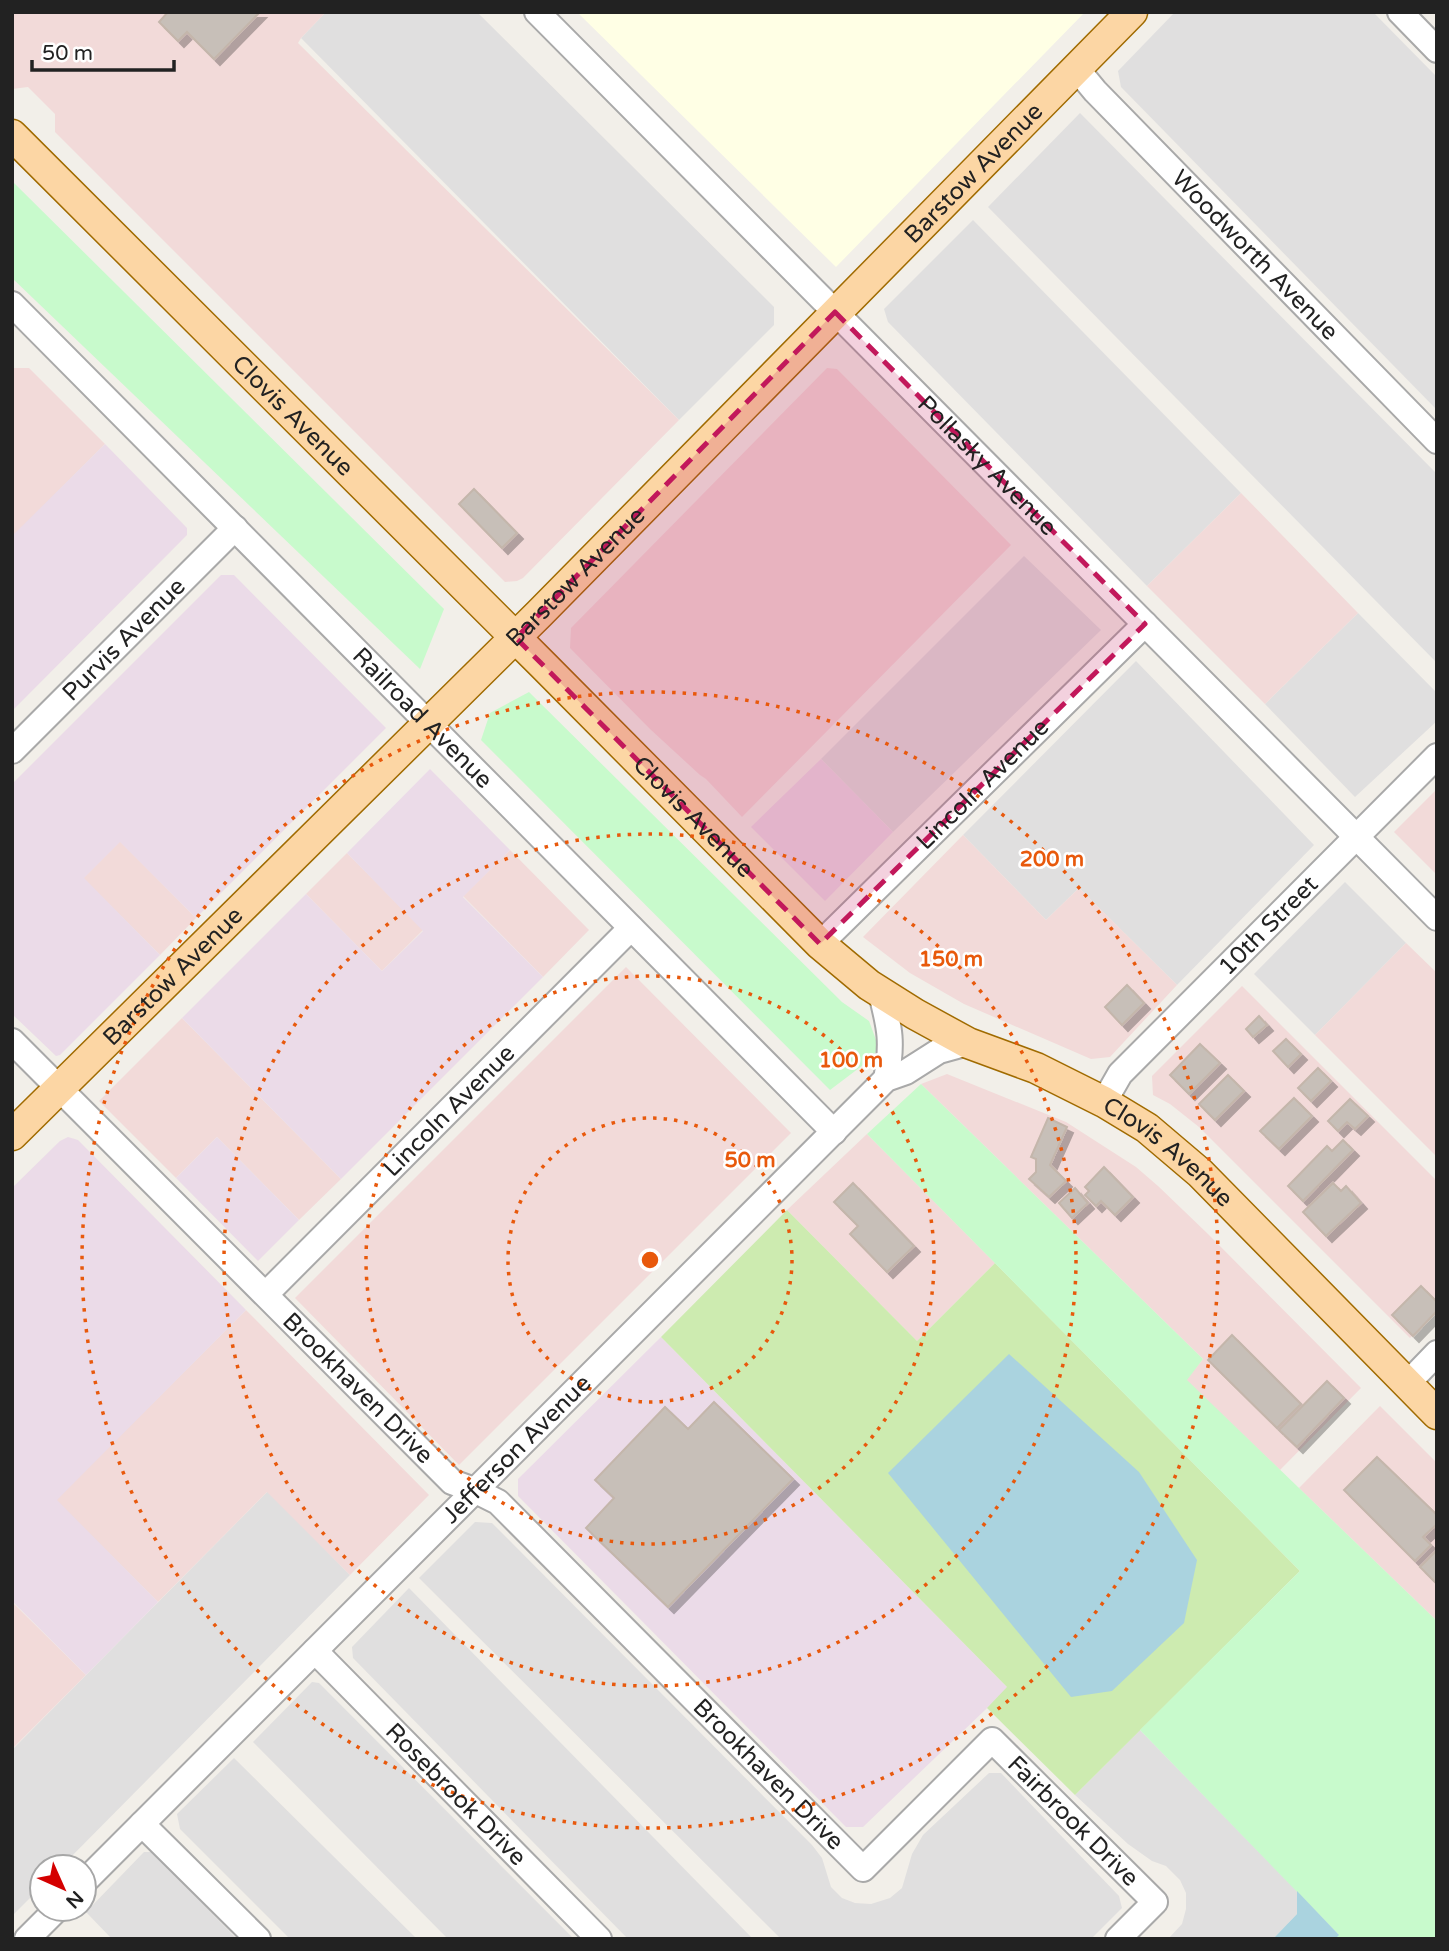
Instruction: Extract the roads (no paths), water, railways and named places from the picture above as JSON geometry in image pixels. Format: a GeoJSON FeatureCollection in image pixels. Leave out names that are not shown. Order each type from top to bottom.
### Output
{"type":"FeatureCollection","features":[{"type":"Feature","properties":{"kind":"main road","name":"Barstow Avenue"},"geometry":{"type":"LineString","coordinates":[[12,1135],[516,638],[1132,12]]}},
{"type":"Feature","properties":{"kind":"main road","name":"Clovis Avenue"},"geometry":{"type":"LineString","coordinates":[[12,135],[820,944],[881,994],[915,1014],[968,1043],[1036,1068],[1104,1102],[1147,1128],[1200,1173],[1437,1414]]}},
{"type":"Feature","properties":{"kind":"street","name":"Pollasky Avenue"},"geometry":{"type":"LineString","coordinates":[[537,12],[1437,918]]}},
{"type":"Feature","properties":{"kind":"street"},"geometry":{"type":"LineString","coordinates":[[1400,12],[1437,50]]}},
{"type":"Feature","properties":{"kind":"street","name":"Woodworth Avenue"},"geometry":{"type":"LineString","coordinates":[[1076,68],[1437,442]]}},
{"type":"Feature","properties":{"kind":"street","name":"Railroad Avenue"},"geometry":{"type":"LineString","coordinates":[[17,318],[235,528],[834,1132]]}},
{"type":"Feature","properties":{"kind":"street","name":"Purvis Avenue"},"geometry":{"type":"LineString","coordinates":[[12,751],[235,528]]}},
{"type":"Feature","properties":{"kind":"street","name":"Lincoln Avenue"},"geometry":{"type":"LineString","coordinates":[[820,944],[1145,624]]}},
{"type":"Feature","properties":{"kind":"street","name":"10th Street"},"geometry":{"type":"LineString","coordinates":[[1104,1102],[1120,1074],[1437,756]]}},
{"type":"Feature","properties":{"kind":"street","name":"Lincoln Avenue"},"geometry":{"type":"LineString","coordinates":[[266,1294],[631,928]]}},
{"type":"Feature","properties":{"kind":"street"},"geometry":{"type":"LineString","coordinates":[[881,994],[891,1032],[886,1079]]}},
{"type":"Feature","properties":{"kind":"street","name":"Brookhaven Drive"},"geometry":{"type":"LineString","coordinates":[[12,1041],[452,1482],[498,1502],[863,1869],[992,1740]]}},
{"type":"Feature","properties":{"kind":"street","name":"Jefferson Avenue"},"geometry":{"type":"LineString","coordinates":[[98,1868],[886,1079],[906,1072],[939,1051],[968,1043]]}},
{"type":"Feature","properties":{"kind":"street"},"geometry":{"type":"LineString","coordinates":[[1407,1384],[1437,1353]]}},
{"type":"Feature","properties":{"kind":"street","name":"Rosebrook Drive"},"geometry":{"type":"LineString","coordinates":[[315,1651],[599,1939]]}},
{"type":"Feature","properties":{"kind":"street","name":"Fairbrook Drive"},"geometry":{"type":"LineString","coordinates":[[992,1740],[1155,1902],[1118,1939]]}},
{"type":"Feature","properties":{"kind":"street"},"geometry":{"type":"LineString","coordinates":[[142,1824],[258,1939]]}},
{"type":"Feature","properties":{"kind":"street"},"geometry":{"type":"LineString","coordinates":[[27,1939],[43,1923]]}},
{"type":"Feature","properties":{"kind":"water"},"geometry":{"type":"Polygon","coordinates":[[[1009,1354],[1139,1472],[1197,1560],[1184,1623],[1112,1691],[1071,1697],[888,1473],[1009,1354]]]}},
{"type":"Feature","properties":{"kind":"water"},"geometry":{"type":"Polygon","coordinates":[[[1297,1891],[1339,1935],[1335,1939],[1273,1939],[1297,1914],[1297,1891]]]}}]}
